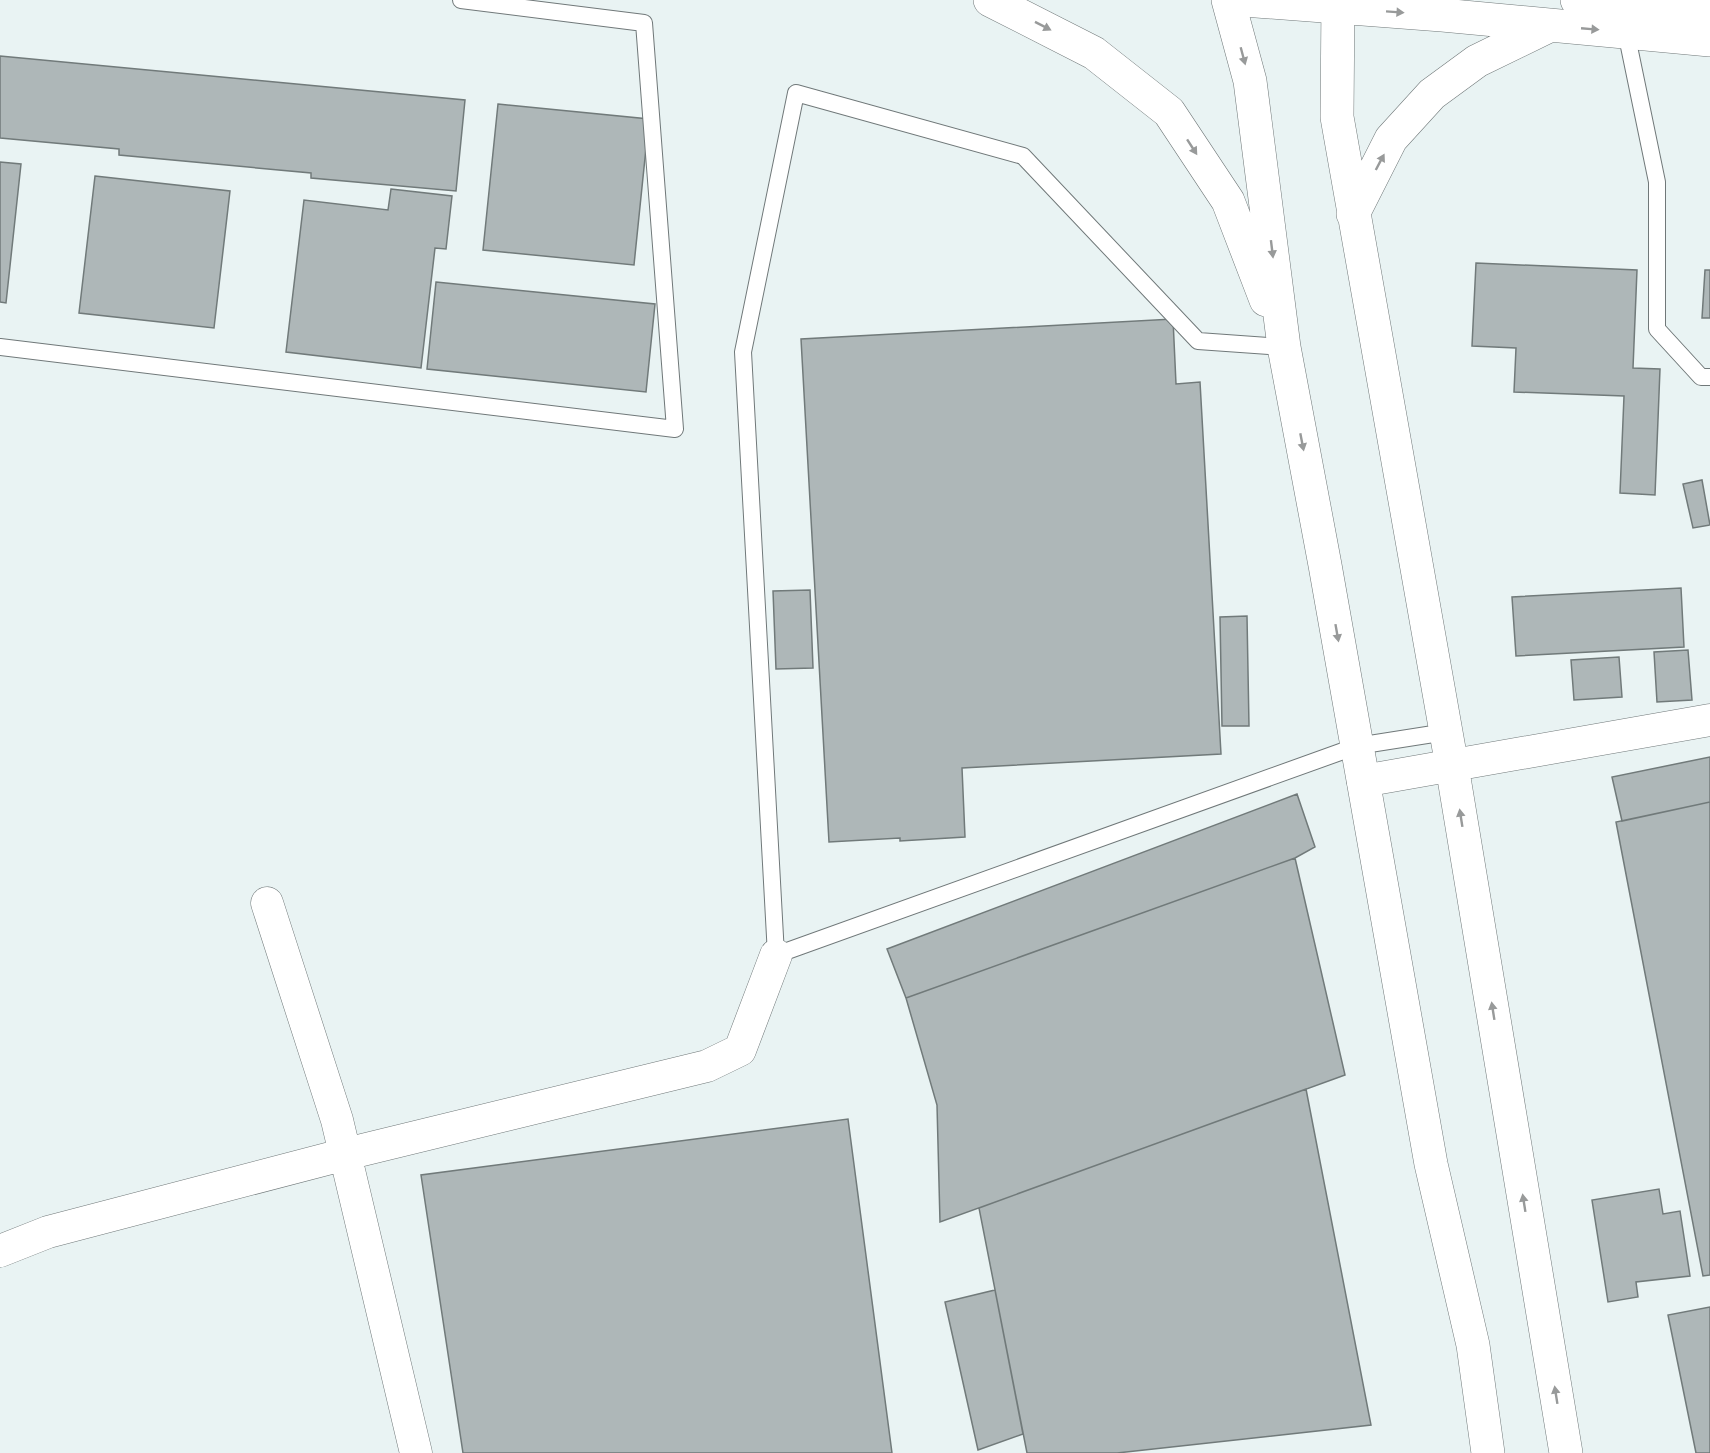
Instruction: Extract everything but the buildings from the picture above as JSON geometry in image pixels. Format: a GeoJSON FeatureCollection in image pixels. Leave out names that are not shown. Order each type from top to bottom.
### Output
{"type":"FeatureCollection","features":[{"type":"Feature","properties":{"kind":"main road"},"geometry":{"type":"LineString","coordinates":[[990,0],[1095,53],[1169,112],[1228,201],[1284,347]]}},
{"type":"Feature","properties":{"kind":"main road"},"geometry":{"type":"LineString","coordinates":[[1228,0],[1250,81],[1284,347],[1431,1164],[1473,1345],[1483,1453]]}},
{"type":"Feature","properties":{"kind":"main road"},"geometry":{"type":"LineString","coordinates":[[1243,0],[1436,8],[1551,25],[1710,40]]}},
{"type":"Feature","properties":{"kind":"main road"},"geometry":{"type":"LineString","coordinates":[[1577,0],[1710,13]]}},
{"type":"Feature","properties":{"kind":"main road"},"geometry":{"type":"LineString","coordinates":[[1337,4],[1337,117],[1452,766],[1566,1453]]}},
{"type":"Feature","properties":{"kind":"main road"},"geometry":{"type":"LineString","coordinates":[[1353,214],[1391,140],[1432,94],[1477,61],[1551,25]]}},
{"type":"Feature","properties":{"kind":"street"},"geometry":{"type":"LineString","coordinates":[[1363,781],[1710,720]]}},
{"type":"Feature","properties":{"kind":"street"},"geometry":{"type":"LineString","coordinates":[[267,903],[338,1120],[416,1453]]}},
{"type":"Feature","properties":{"kind":"street"},"geometry":{"type":"LineString","coordinates":[[0,1251],[48,1232],[346,1154],[707,1066],[740,1050],[776,955]]}},
{"type":"Feature","properties":{"kind":"lane"},"geometry":{"type":"LineString","coordinates":[[0,347],[675,429],[644,23],[461,0]]}},
{"type":"Feature","properties":{"kind":"lane"},"geometry":{"type":"LineString","coordinates":[[1626,32],[1658,182],[1658,329],[1701,377],[1710,377]]}},
{"type":"Feature","properties":{"kind":"lane"},"geometry":{"type":"LineString","coordinates":[[1284,347],[1198,341],[1023,156],[796,93],[743,352],[776,955],[1357,746],[1446,732]]}}]}
